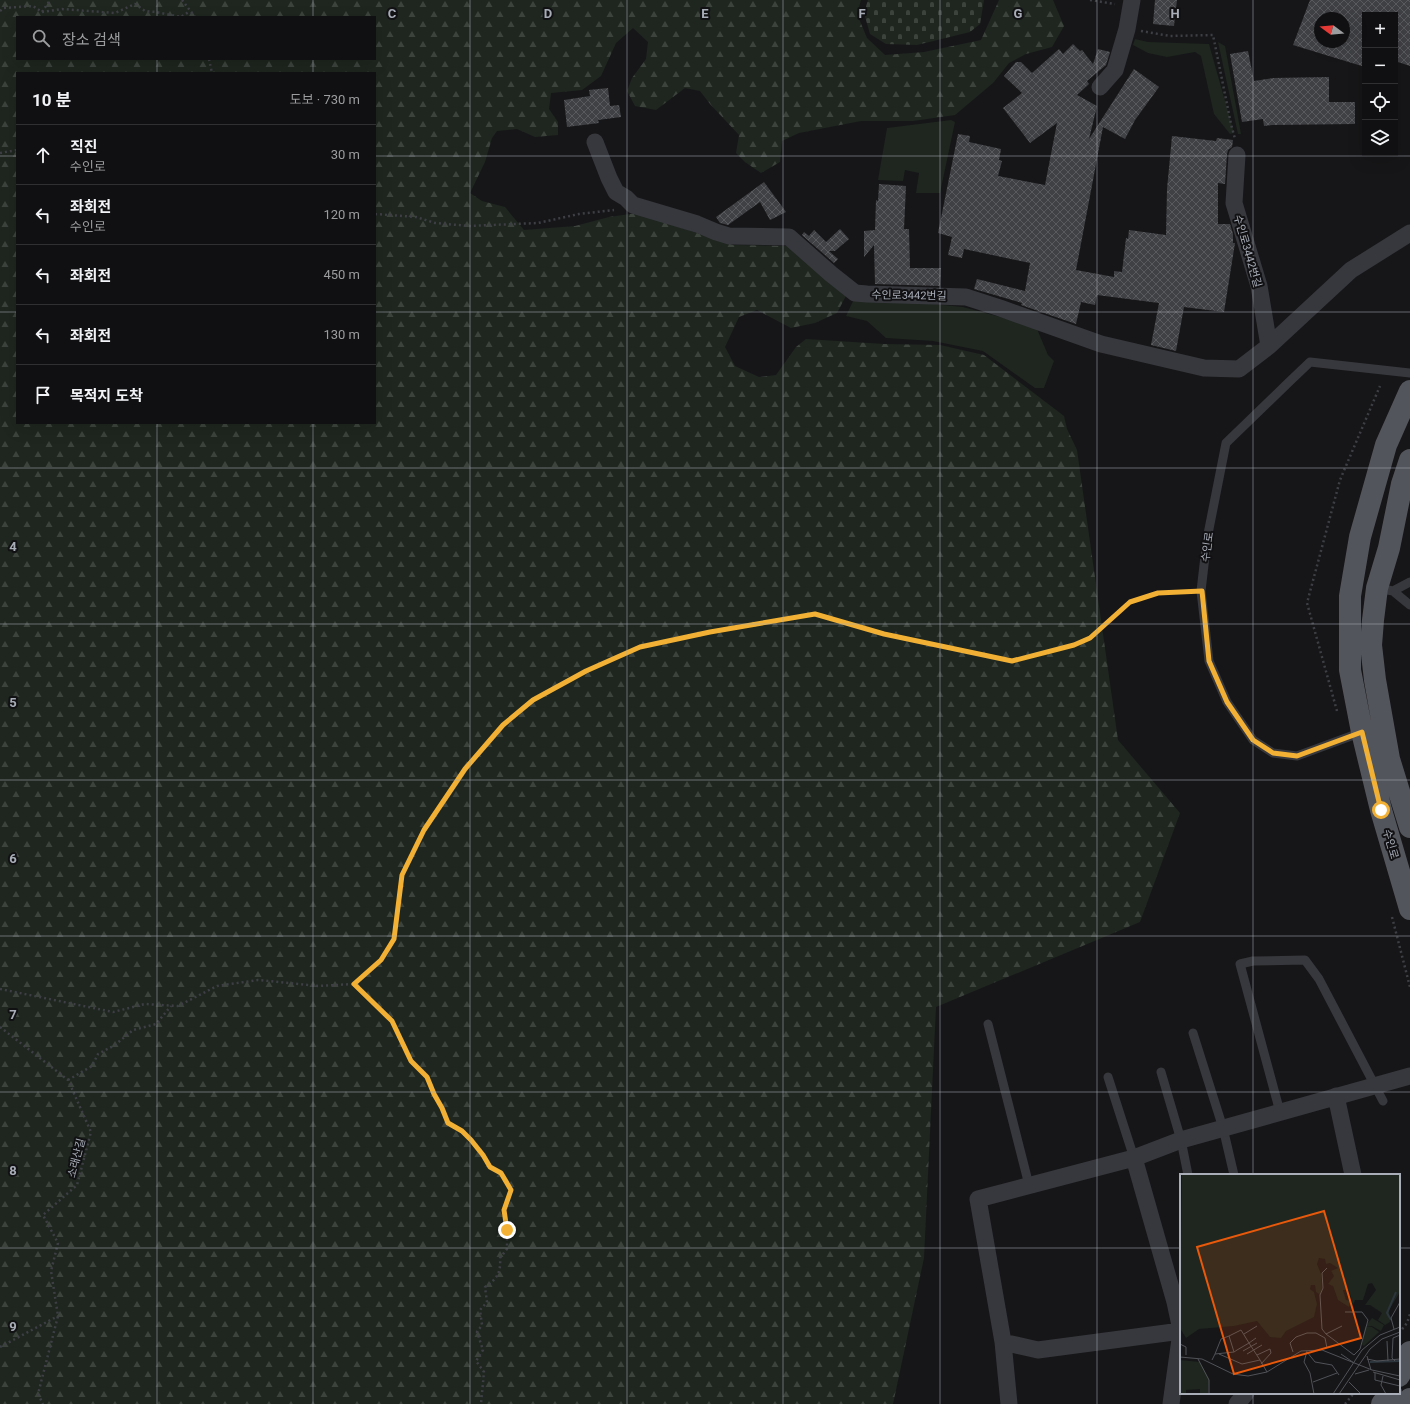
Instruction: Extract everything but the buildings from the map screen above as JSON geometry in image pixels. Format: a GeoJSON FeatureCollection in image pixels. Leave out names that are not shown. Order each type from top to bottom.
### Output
{"type":"FeatureCollection","features":[{"type":"Feature","properties":{"kind":"main road","name":"수인로"},"geometry":{"type":"LineString","coordinates":[[1410,391],[1386,445],[1360,537],[1350,596],[1350,670],[1362,732],[1381,810],[1410,909]]}},
{"type":"Feature","properties":{"kind":"main road","name":"수인로"},"geometry":{"type":"LineString","coordinates":[[1410,460],[1402,484],[1389,548],[1385,589],[1373,620],[1371,645],[1375,680],[1389,759],[1410,827]]}},
{"type":"Feature","properties":{"kind":"main road"},"geometry":{"type":"LineString","coordinates":[[1400,1374],[1410,1352]]}},
{"type":"Feature","properties":{"kind":"main road"},"geometry":{"type":"LineString","coordinates":[[1382,1404],[1390,1394]]}},
{"type":"Feature","properties":{"kind":"main road"},"geometry":{"type":"LineString","coordinates":[[1407,1404],[1410,1399]]}},
{"type":"Feature","properties":{"kind":"street"},"geometry":{"type":"LineString","coordinates":[[1100,87],[1115,70],[1127,29],[1132,3]]}},
{"type":"Feature","properties":{"kind":"street","name":"수인로3442번길"},"geometry":{"type":"LineString","coordinates":[[595,142],[616,192],[626,198],[633,205],[697,224],[729,236],[789,237],[855,293],[966,296],[1101,344],[1204,368],[1239,369],[1269,346],[1351,270],[1410,233]]}},
{"type":"Feature","properties":{"kind":"street","name":"수인로3442번길"},"geometry":{"type":"LineString","coordinates":[[1237,155],[1234,203],[1259,286],[1269,346]]}},
{"type":"Feature","properties":{"kind":"street"},"geometry":{"type":"LineString","coordinates":[[1009,1404],[1003,1342],[978,1199],[1029,1184],[1134,1158],[1181,1140],[1410,1076]]}},
{"type":"Feature","properties":{"kind":"street"},"geometry":{"type":"LineString","coordinates":[[1336,1096],[1353,1174]]}},
{"type":"Feature","properties":{"kind":"street"},"geometry":{"type":"LineString","coordinates":[[1134,1158],[1176,1302],[1180,1325]]}},
{"type":"Feature","properties":{"kind":"street"},"geometry":{"type":"LineString","coordinates":[[1003,1342],[1038,1350],[1180,1331]]}},
{"type":"Feature","properties":{"kind":"street"},"geometry":{"type":"LineString","coordinates":[[1171,1404],[1180,1338]]}},
{"type":"Feature","properties":{"kind":"street"},"geometry":{"type":"LineString","coordinates":[[1237,1404],[1245,1394]]}},
{"type":"Feature","properties":{"kind":"lane","name":"수인로"},"geometry":{"type":"LineString","coordinates":[[1362,732],[1297,756],[1273,753],[1253,740],[1227,702],[1209,661],[1202,591],[1207,539],[1226,443],[1310,362],[1410,373]]}},
{"type":"Feature","properties":{"kind":"lane"},"geometry":{"type":"LineString","coordinates":[[1385,589],[1410,582]]}},
{"type":"Feature","properties":{"kind":"lane"},"geometry":{"type":"LineString","coordinates":[[1385,589],[1410,605]]}},
{"type":"Feature","properties":{"kind":"lane"},"geometry":{"type":"LineString","coordinates":[[1280,1112],[1240,964],[1253,961],[1305,960],[1319,979],[1383,1101]]}},
{"type":"Feature","properties":{"kind":"lane"},"geometry":{"type":"LineString","coordinates":[[988,1024],[1029,1184]]}},
{"type":"Feature","properties":{"kind":"lane"},"geometry":{"type":"LineString","coordinates":[[1193,1033],[1223,1128],[1234,1174]]}},
{"type":"Feature","properties":{"kind":"lane"},"geometry":{"type":"LineString","coordinates":[[1161,1072],[1181,1140],[1188,1174]]}},
{"type":"Feature","properties":{"kind":"lane"},"geometry":{"type":"LineString","coordinates":[[1108,1077],[1134,1158]]}},
{"type":"Feature","properties":{"kind":"path"},"geometry":{"type":"LineString","coordinates":[[42,12],[50,0]]}},
{"type":"Feature","properties":{"kind":"path"},"geometry":{"type":"LineString","coordinates":[[182,0],[193,16]]}},
{"type":"Feature","properties":{"kind":"path"},"geometry":{"type":"LineString","coordinates":[[1090,0],[1132,3]]}},
{"type":"Feature","properties":{"kind":"path"},"geometry":{"type":"LineString","coordinates":[[0,11],[4,8],[33,6],[42,12],[62,9],[115,13],[136,4],[145,11],[176,16]]}},
{"type":"Feature","properties":{"kind":"path"},"geometry":{"type":"LineString","coordinates":[[182,16],[190,11]]}},
{"type":"Feature","properties":{"kind":"path"},"geometry":{"type":"LineString","coordinates":[[1127,29],[1170,36],[1213,35],[1237,155]]}},
{"type":"Feature","properties":{"kind":"path"},"geometry":{"type":"LineString","coordinates":[[209,60],[212,72]]}},
{"type":"Feature","properties":{"kind":"path"},"geometry":{"type":"LineString","coordinates":[[0,153],[16,150]]}},
{"type":"Feature","properties":{"kind":"path"},"geometry":{"type":"LineString","coordinates":[[376,214],[416,217],[435,223],[469,226],[538,223],[579,214],[610,211],[633,205]]}},
{"type":"Feature","properties":{"kind":"path"},"geometry":{"type":"LineString","coordinates":[[0,989],[113,1012],[145,1004],[178,1006],[217,986],[258,980],[318,986],[354,984],[381,960],[394,939],[402,875],[424,830],[465,769],[503,725],[533,700],[586,671],[640,647],[710,632],[815,614],[884,634],[1012,661],[1074,645],[1090,638],[1130,602],[1158,593],[1202,591]]}},
{"type":"Feature","properties":{"kind":"path"},"geometry":{"type":"LineString","coordinates":[[354,984],[392,1021],[411,1061],[427,1077],[448,1123],[462,1131],[471,1140],[490,1167],[501,1173],[511,1190],[504,1210],[507,1230],[507,1249],[500,1258],[501,1268],[495,1280],[485,1287],[487,1302],[480,1310],[482,1325],[477,1332],[483,1350],[476,1361],[484,1372],[481,1404]]}},
{"type":"Feature","properties":{"kind":"path"},"geometry":{"type":"LineString","coordinates":[[68,1080],[92,1066],[98,1054],[115,1045],[133,1030],[156,1024],[171,1006]]}},
{"type":"Feature","properties":{"kind":"path","name":"소래산길"},"geometry":{"type":"LineString","coordinates":[[0,1027],[68,1080],[91,1132],[77,1185],[43,1215],[58,1243],[51,1272],[58,1316],[38,1394],[43,1404]]}},
{"type":"Feature","properties":{"kind":"path"},"geometry":{"type":"LineString","coordinates":[[1400,1332],[1407,1323],[1410,1314]]}},
{"type":"Feature","properties":{"kind":"path"},"geometry":{"type":"LineString","coordinates":[[0,1347],[58,1316]]}},
{"type":"Feature","properties":{"kind":"path"},"geometry":{"type":"LineString","coordinates":[[1345,1404],[1353,1394]]}},
{"type":"Feature","properties":{"kind":"green space"},"geometry":{"type":"Polygon","coordinates":[[[0,0],[861,0],[857,14],[867,38],[885,55],[924,52],[981,40],[999,0],[1053,0],[1064,26],[1052,47],[1026,54],[1009,63],[993,83],[955,115],[913,121],[861,121],[799,133],[782,141],[780,162],[761,173],[745,162],[736,153],[739,135],[700,91],[685,88],[656,110],[635,106],[627,91],[632,78],[646,59],[648,42],[633,28],[616,43],[601,76],[582,90],[551,93],[549,109],[558,122],[558,135],[535,137],[517,129],[497,131],[492,138],[485,162],[470,193],[482,201],[505,207],[524,230],[575,226],[609,217],[637,213],[733,245],[788,246],[848,292],[837,313],[815,323],[791,328],[757,310],[739,317],[725,347],[735,366],[759,377],[776,375],[796,347],[806,339],[884,344],[940,345],[984,355],[1064,416],[1067,429],[1077,450],[1118,740],[1180,813],[1140,922],[936,1007],[924,1258],[893,1404],[0,1404],[0,0]]]}},
{"type":"Feature","properties":{"kind":"green space"},"geometry":{"type":"Polygon","coordinates":[[[868,0],[984,0],[980,24],[970,32],[917,45],[886,44],[870,34],[864,13],[868,0]]]}},
{"type":"Feature","properties":{"kind":"green space"},"geometry":{"type":"Polygon","coordinates":[[[1135,39],[1148,42],[1209,44],[1234,133],[1230,134],[1214,114],[1201,56],[1195,52],[1167,57],[1148,53],[1133,45],[1135,39]]]}},
{"type":"Feature","properties":{"kind":"green space"},"geometry":{"type":"Polygon","coordinates":[[[1218,42],[1225,46],[1241,134],[1238,134],[1218,42]]]}},
{"type":"Feature","properties":{"kind":"green space"},"geometry":{"type":"Polygon","coordinates":[[[951,120],[955,122],[940,193],[916,193],[919,173],[905,170],[903,181],[878,180],[887,128],[951,120]]]}},
{"type":"Feature","properties":{"kind":"green space"},"geometry":{"type":"Polygon","coordinates":[[[854,299],[882,299],[963,307],[1030,325],[1037,329],[1048,355],[1054,361],[1044,388],[1035,388],[983,351],[933,341],[886,338],[867,321],[846,316],[854,299]]]}},
{"type":"Feature","properties":{"kind":"route"},"geometry":{"type":"LineString","coordinates":[[507,1230],[504,1210],[511,1190],[501,1173],[490,1167],[483,1155],[462,1131],[448,1123],[427,1077],[411,1061],[392,1021],[354,984],[381,960],[394,939],[402,875],[424,830],[465,769],[503,725],[533,700],[586,671],[640,647],[710,632],[815,614],[884,634],[1012,661],[1074,645],[1090,638],[1130,602],[1158,593],[1202,591],[1209,661],[1227,702],[1253,740],[1273,753],[1297,756],[1362,732],[1381,810]]}}]}
